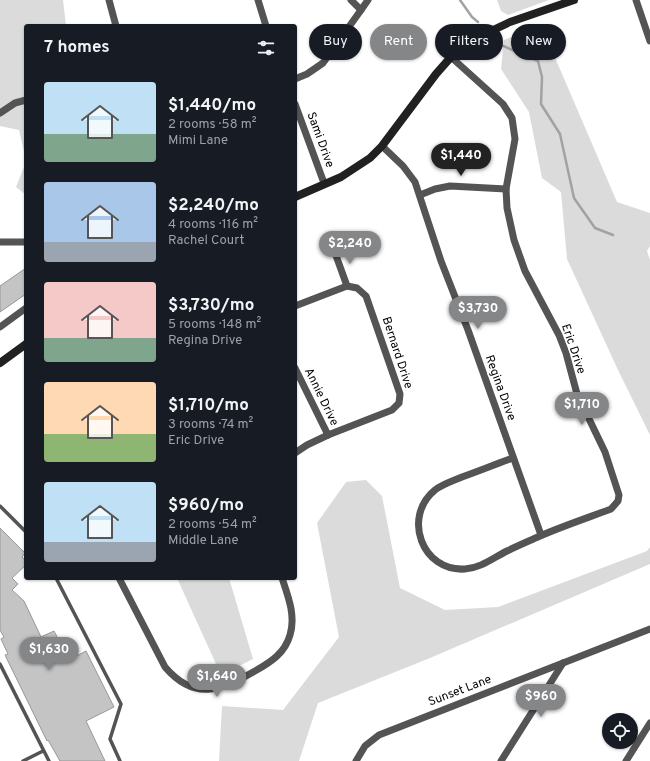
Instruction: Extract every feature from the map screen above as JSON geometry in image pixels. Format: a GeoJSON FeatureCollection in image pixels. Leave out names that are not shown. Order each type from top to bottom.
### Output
{"type":"FeatureCollection","features":[{"type":"Feature","properties":{"kind":"street"},"geometry":{"type":"LineString","coordinates":[[109,0],[115,24]]}},
{"type":"Feature","properties":{"kind":"street"},"geometry":{"type":"LineString","coordinates":[[258,0],[265,24]]}},
{"type":"Feature","properties":{"kind":"street"},"geometry":{"type":"LineString","coordinates":[[351,0],[361,10]]}},
{"type":"Feature","properties":{"kind":"street"},"geometry":{"type":"LineString","coordinates":[[297,78],[308,74],[323,63],[368,0]]}},
{"type":"Feature","properties":{"kind":"street"},"geometry":{"type":"LineString","coordinates":[[503,25],[574,0]]}},
{"type":"Feature","properties":{"kind":"street"},"geometry":{"type":"LineString","coordinates":[[636,0],[650,41]]}},
{"type":"Feature","properties":{"kind":"street"},"geometry":{"type":"LineString","coordinates":[[297,196],[324,183],[341,177],[354,170],[370,158],[382,146],[436,74],[448,60]]}},
{"type":"Feature","properties":{"kind":"street","name":"Eric Drive"},"geometry":{"type":"LineString","coordinates":[[454,60],[502,104],[512,118],[515,138],[506,188],[509,220],[521,258],[566,353],[577,394],[600,440],[619,495],[618,501],[611,509],[541,535],[506,551],[482,565],[464,569],[454,568],[438,562],[431,556],[422,543],[418,528],[420,511],[426,500],[435,490],[445,484],[513,458]]}},
{"type":"Feature","properties":{"kind":"street"},"geometry":{"type":"LineString","coordinates":[[0,113],[15,103],[24,101]]}},
{"type":"Feature","properties":{"kind":"street","name":"Sami Drive"},"geometry":{"type":"LineString","coordinates":[[297,109],[324,183]]}},
{"type":"Feature","properties":{"kind":"street","name":"Regina Drive"},"geometry":{"type":"LineString","coordinates":[[382,146],[408,170],[415,182],[441,261],[468,330],[541,535]]}},
{"type":"Feature","properties":{"kind":"street"},"geometry":{"type":"LineString","coordinates":[[420,195],[435,189],[450,186],[506,188]]}},
{"type":"Feature","properties":{"kind":"street"},"geometry":{"type":"LineString","coordinates":[[0,242],[24,242]]}},
{"type":"Feature","properties":{"kind":"street"},"geometry":{"type":"LineString","coordinates":[[297,305],[347,286],[334,250]]}},
{"type":"Feature","properties":{"kind":"street","name":"Bernard Drive"},"geometry":{"type":"LineString","coordinates":[[297,452],[307,444],[392,410],[400,400],[400,391],[366,296],[357,288],[347,286]]}},
{"type":"Feature","properties":{"kind":"street"},"geometry":{"type":"LineString","coordinates":[[0,327],[24,309]]}},
{"type":"Feature","properties":{"kind":"street"},"geometry":{"type":"LineString","coordinates":[[0,363],[24,345]]}},
{"type":"Feature","properties":{"kind":"street","name":"Annie Drive"},"geometry":{"type":"LineString","coordinates":[[297,372],[328,435]]}},
{"type":"Feature","properties":{"kind":"street"},"geometry":{"type":"LineString","coordinates":[[120,580],[165,667],[172,676],[186,685],[210,690],[239,680],[269,663],[282,651],[290,635],[292,617],[283,580]]}},
{"type":"Feature","properties":{"kind":"street","name":"Sunset Lane"},"geometry":{"type":"LineString","coordinates":[[356,761],[365,746],[379,735],[650,629]]}},
{"type":"Feature","properties":{"kind":"street"},"geometry":{"type":"LineString","coordinates":[[501,761],[563,663]]}},
{"type":"Feature","properties":{"kind":"street"},"geometry":{"type":"LineString","coordinates":[[626,761],[650,723]]}},
{"type":"Feature","properties":{"kind":"lane"},"geometry":{"type":"LineString","coordinates":[[0,506],[24,530]]}},
{"type":"Feature","properties":{"kind":"lane"},"geometry":{"type":"LineString","coordinates":[[57,580],[121,704],[110,739],[120,761]]}},
{"type":"Feature","properties":{"kind":"lane"},"geometry":{"type":"LineString","coordinates":[[0,664],[48,761]]}},
{"type":"Feature","properties":{"kind":"lane"},"geometry":{"type":"LineString","coordinates":[[23,761],[44,751]]}},
{"type":"Feature","properties":{"kind":"shaded area"},"geometry":{"type":"Polygon","coordinates":[[[0,0],[63,0],[66,24],[24,24],[24,151],[19,130],[0,126],[0,0]]]}},
{"type":"Feature","properties":{"kind":"shaded area"},"geometry":{"type":"Polygon","coordinates":[[[497,0],[549,0],[508,15],[501,11],[497,0]]]}},
{"type":"Feature","properties":{"kind":"shaded area"},"geometry":{"type":"Polygon","coordinates":[[[511,37],[511,60],[556,60],[617,202],[650,213],[650,246],[647,251],[650,260],[650,435],[618,370],[567,259],[561,192],[542,178],[529,112],[501,69],[504,40],[511,37]]]}},
{"type":"Feature","properties":{"kind":"shaded area"},"geometry":{"type":"Polygon","coordinates":[[[24,167],[24,193],[16,187],[24,167]]]}},
{"type":"Feature","properties":{"kind":"shaded area"},"geometry":{"type":"Polygon","coordinates":[[[366,480],[382,496],[400,588],[445,610],[498,607],[647,551],[650,547],[650,564],[430,658],[318,703],[299,761],[219,761],[222,706],[283,710],[339,637],[317,523],[346,482],[366,480]]]}},
{"type":"Feature","properties":{"kind":"shaded area"},"geometry":{"type":"Polygon","coordinates":[[[178,580],[230,580],[253,659],[221,675],[178,580]]]}},
{"type":"Feature","properties":{"kind":"building"},"geometry":{"type":"Polygon","coordinates":[[[24,269],[24,295],[0,312],[0,286],[24,269]]]}},
{"type":"Feature","properties":{"kind":"building"},"geometry":{"type":"Polygon","coordinates":[[[0,528],[24,552],[22,557],[24,559],[24,567],[12,578],[18,584],[12,590],[24,601],[41,637],[54,631],[69,660],[86,651],[114,707],[86,721],[105,761],[60,761],[48,740],[47,741],[5,655],[8,654],[1,639],[4,637],[0,630],[0,528]]]}},
{"type":"Feature","properties":{"kind":"waterway"},"geometry":{"type":"LineString","coordinates":[[460,0],[472,17],[478,22]]}},
{"type":"Feature","properties":{"kind":"waterway"},"geometry":{"type":"LineString","coordinates":[[503,46],[538,61],[542,77],[541,104],[560,134],[574,198],[595,228],[613,235]]}}]}
